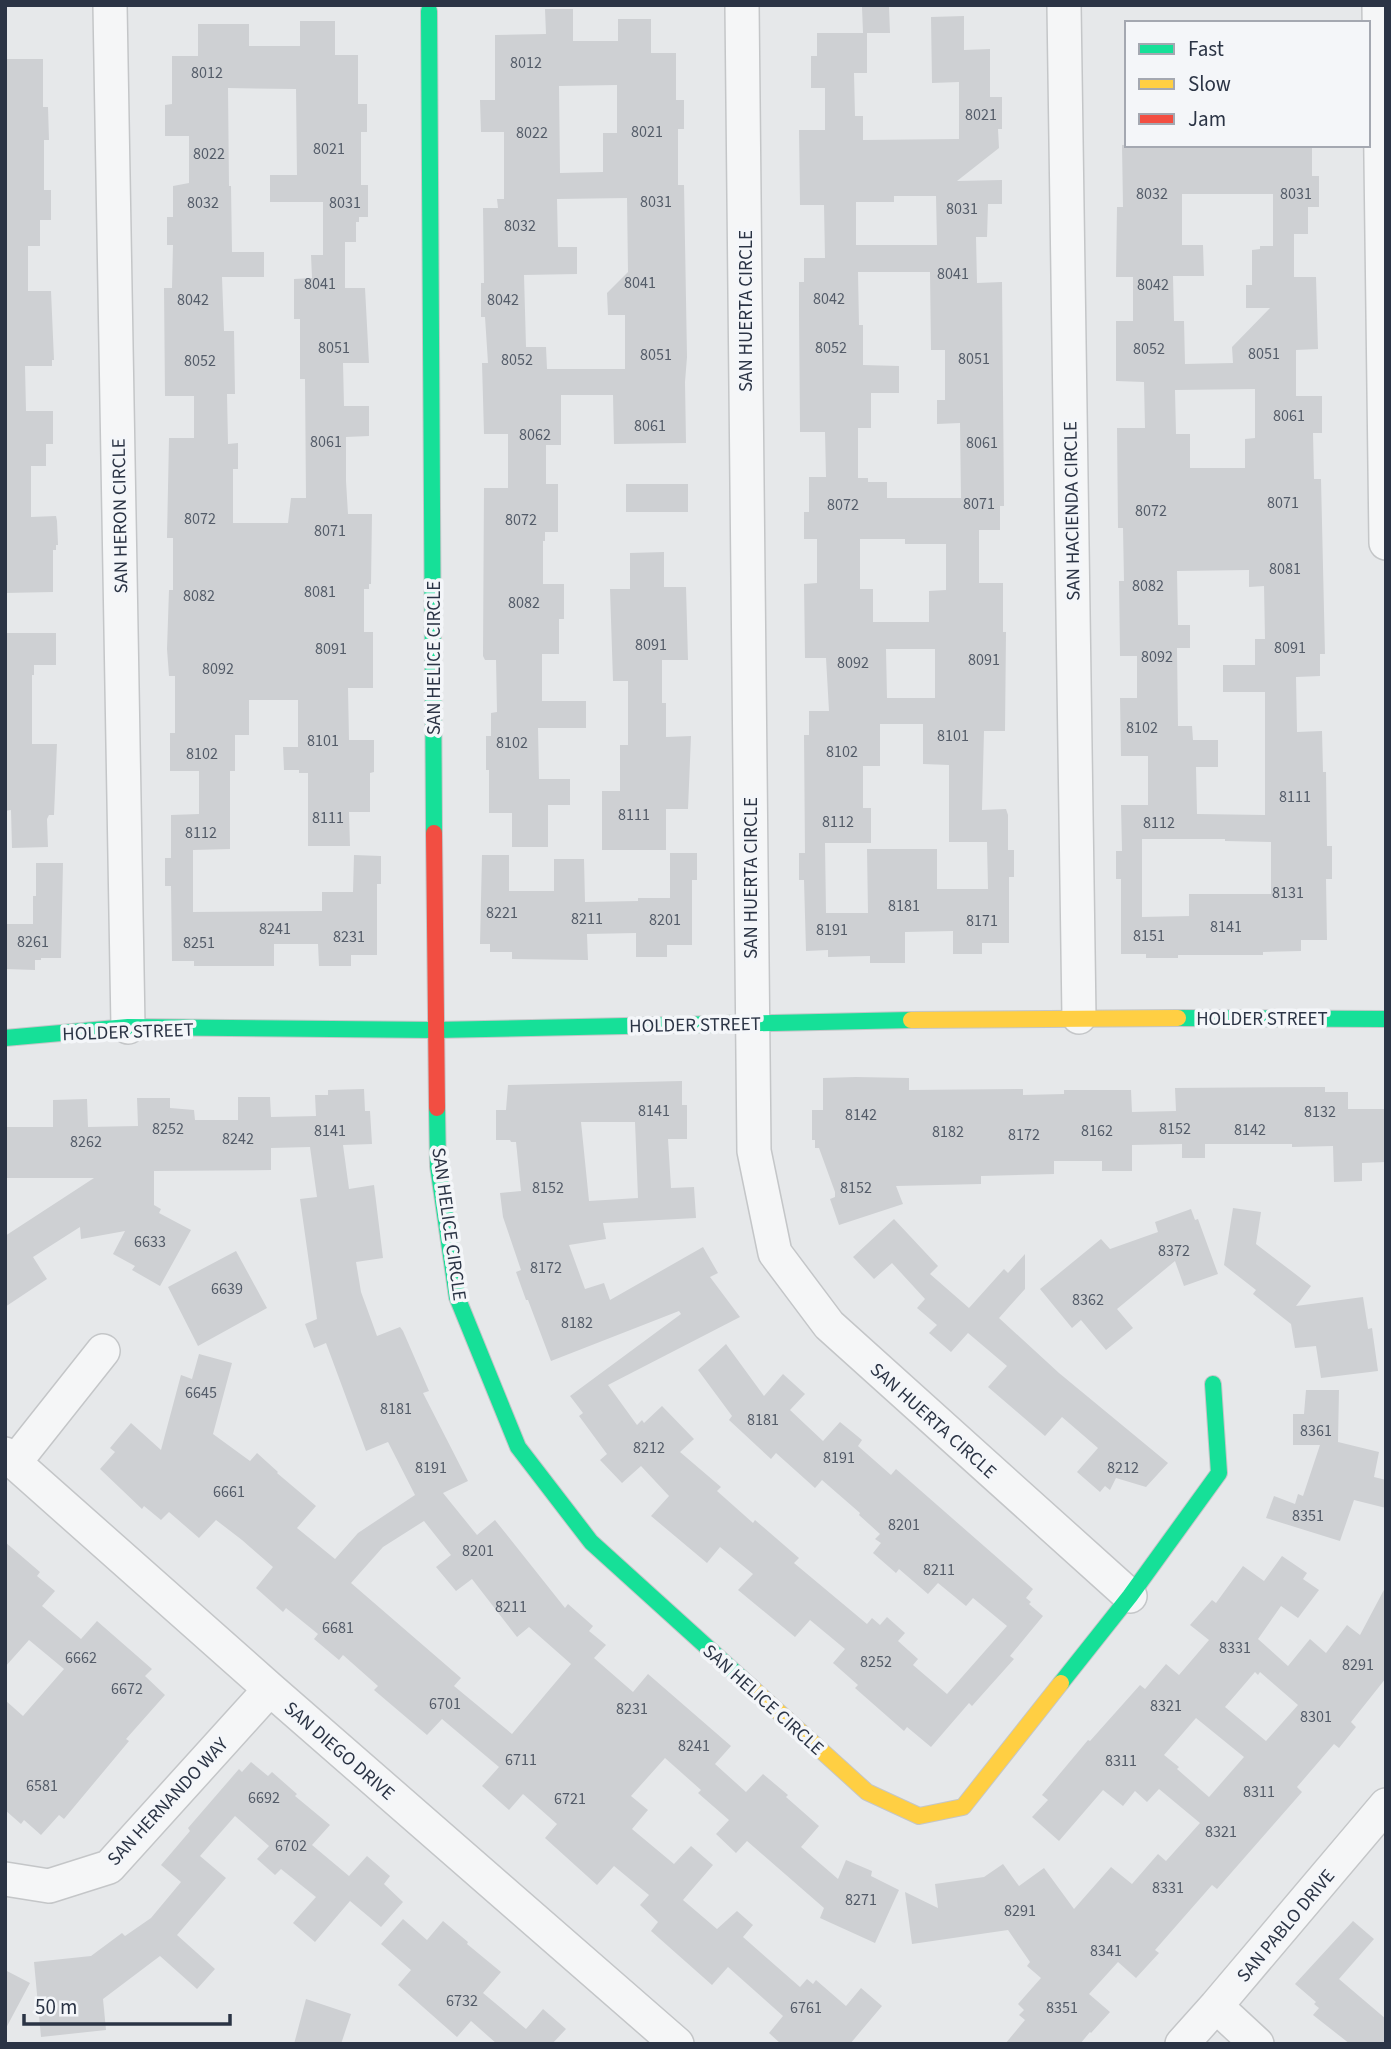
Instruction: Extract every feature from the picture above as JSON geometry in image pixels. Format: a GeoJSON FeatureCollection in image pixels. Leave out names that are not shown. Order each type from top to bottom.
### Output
{"type":"FeatureCollection","features":[{"type":"Feature","properties":{"kind":"street","name":"SAN HERON CIRCLE"},"geometry":{"type":"LineString","coordinates":[[110,5],[128,1027]]}},
{"type":"Feature","properties":{"kind":"street","name":"SAN HUERTA CIRCLE"},"geometry":{"type":"LineString","coordinates":[[742,5],[754,1151],[775,1253],[829,1325],[1130,1596]]}},
{"type":"Feature","properties":{"kind":"street","name":"SAN HACIENDA CIRCLE"},"geometry":{"type":"LineString","coordinates":[[1064,5],[1079,1017]]}},
{"type":"Feature","properties":{"kind":"street"},"geometry":{"type":"LineString","coordinates":[[1379,5],[1386,543]]}},
{"type":"Feature","properties":{"kind":"street","name":"SAN HELICE CIRCLE"},"geometry":{"type":"LineString","coordinates":[[429,11],[438,1166],[457,1297],[518,1447],[591,1542],[867,1792],[919,1816],[963,1807],[1130,1596],[1219,1473],[1213,1384]]}},
{"type":"Feature","properties":{"kind":"street","name":"HOLDER STREET"},"geometry":{"type":"LineString","coordinates":[[5,1038],[128,1027],[435,1030],[1079,1017],[1386,1019]]}},
{"type":"Feature","properties":{"kind":"street"},"geometry":{"type":"LineString","coordinates":[[10,1458],[103,1351]]}},
{"type":"Feature","properties":{"kind":"street","name":"SAN DIEGO DRIVE"},"geometry":{"type":"LineString","coordinates":[[10,1458],[677,2044]]}},
{"type":"Feature","properties":{"kind":"street","name":"SAN HERNANDO WAY"},"geometry":{"type":"LineString","coordinates":[[5,1879],[49,1886],[108,1867],[270,1689]]}},
{"type":"Feature","properties":{"kind":"street","name":"SAN PABLO DRIVE"},"geometry":{"type":"LineString","coordinates":[[1182,2044],[1386,1805]]}},
{"type":"Feature","properties":{"kind":"street"},"geometry":{"type":"LineString","coordinates":[[1216,2006],[1257,2044]]}},
{"type":"Feature","properties":{"kind":"building"},"geometry":{"type":"Polygon","coordinates":[[[862,7],[889,7],[890,33],[867,33],[867,73],[854,73],[855,116],[863,116],[863,140],[959,139],[959,82],[932,83],[931,17],[964,16],[964,50],[990,49],[990,97],[1002,97],[1002,129],[998,129],[999,148],[957,181],[1002,180],[1002,204],[988,204],[987,237],[976,237],[977,283],[1002,282],[1004,506],[1000,506],[1000,530],[979,530],[979,583],[1003,583],[1003,632],[1006,632],[1005,731],[984,731],[982,810],[1006,809],[1008,815],[1008,850],[1014,850],[1014,877],[1009,877],[1009,943],[982,943],[982,954],[953,954],[953,931],[905,932],[905,963],[870,963],[870,956],[828,957],[828,950],[806,951],[804,880],[799,880],[799,853],[805,853],[804,735],[809,735],[809,711],[829,711],[826,658],[805,658],[804,584],[817,583],[817,539],[804,539],[804,512],[809,512],[809,477],[826,477],[825,432],[800,432],[799,282],[804,282],[804,258],[825,258],[824,205],[800,205],[799,130],[825,130],[825,88],[811,88],[811,56],[817,56],[817,33],[863,33],[862,7]],[[894,196],[894,202],[856,202],[856,245],[937,245],[936,196],[894,196]],[[858,272],[859,325],[863,325],[863,365],[899,366],[899,393],[871,393],[871,428],[858,428],[858,478],[868,478],[868,482],[887,482],[887,498],[961,498],[960,423],[937,424],[937,400],[945,400],[945,350],[931,350],[930,272],[858,272]],[[860,539],[860,589],[873,589],[873,622],[929,622],[929,591],[946,590],[946,544],[905,544],[905,539],[860,539]],[[886,649],[887,698],[935,698],[935,649],[886,649]],[[880,724],[880,766],[863,766],[863,808],[871,808],[871,843],[825,843],[826,913],[868,913],[867,849],[937,849],[937,889],[988,889],[987,842],[949,842],[949,765],[923,764],[923,724],[880,724]]]}},
{"type":"Feature","properties":{"kind":"building"},"geometry":{"type":"Polygon","coordinates":[[[545,9],[573,9],[573,41],[618,41],[618,19],[651,19],[651,53],[676,53],[676,100],[684,100],[684,129],[678,129],[678,185],[684,185],[686,443],[614,444],[613,395],[561,395],[561,445],[546,445],[546,484],[558,484],[558,532],[545,532],[543,584],[564,584],[564,619],[559,619],[559,654],[542,654],[542,701],[586,701],[586,728],[538,728],[539,779],[570,779],[570,805],[548,805],[548,847],[512,847],[512,813],[489,813],[489,770],[486,770],[486,736],[491,736],[491,713],[497,712],[496,660],[485,660],[483,656],[484,488],[508,488],[508,434],[484,434],[482,363],[488,363],[485,317],[481,317],[481,283],[484,283],[483,208],[498,208],[497,199],[504,199],[504,132],[481,132],[480,100],[495,100],[495,35],[546,34],[545,9]],[[617,85],[559,86],[560,173],[603,172],[603,133],[617,133],[617,85]],[[627,198],[557,199],[558,247],[577,247],[577,274],[524,275],[526,347],[546,347],[547,369],[625,369],[625,315],[608,315],[607,293],[628,272],[627,198]]]}},
{"type":"Feature","properties":{"kind":"building"},"geometry":{"type":"Polygon","coordinates":[[[300,21],[335,21],[335,55],[358,55],[358,104],[367,104],[367,132],[361,132],[361,185],[368,185],[368,217],[359,217],[359,222],[356,222],[356,242],[345,242],[345,288],[365,288],[369,363],[343,363],[344,406],[369,406],[369,436],[346,437],[346,481],[348,514],[372,514],[371,584],[369,589],[364,589],[364,632],[373,632],[373,688],[348,688],[349,740],[374,740],[374,772],[370,773],[370,812],[349,812],[350,846],[308,846],[308,773],[284,770],[283,747],[298,747],[298,700],[249,700],[249,735],[235,735],[235,771],[230,771],[230,849],[193,850],[193,912],[322,911],[322,892],[353,892],[354,855],[381,856],[381,884],[377,884],[377,955],[351,955],[351,966],[319,966],[318,944],[274,944],[274,966],[194,966],[194,961],[172,961],[171,886],[165,886],[165,858],[171,858],[171,815],[199,814],[199,771],[170,771],[170,733],[175,733],[175,676],[169,676],[167,649],[169,590],[173,590],[173,538],[167,538],[169,438],[194,438],[194,396],[165,396],[164,288],[172,288],[173,245],[167,245],[167,217],[173,217],[173,186],[189,183],[189,136],[165,136],[165,105],[172,104],[172,56],[198,56],[198,24],[249,24],[249,46],[300,46],[300,21]],[[228,88],[232,252],[264,252],[264,277],[222,277],[224,331],[234,331],[235,394],[227,394],[228,444],[238,443],[238,469],[233,469],[233,523],[288,523],[291,498],[306,498],[305,379],[300,379],[300,319],[294,319],[294,279],[312,278],[311,255],[323,255],[323,202],[270,202],[270,175],[297,175],[296,89],[228,88]]]}},
{"type":"Feature","properties":{"kind":"building"},"geometry":{"type":"Polygon","coordinates":[[[5,59],[43,59],[43,107],[48,107],[49,140],[44,140],[44,190],[51,190],[51,220],[40,220],[40,246],[28,246],[28,291],[51,291],[54,360],[52,366],[25,366],[26,411],[53,411],[53,444],[46,444],[46,466],[31,466],[31,517],[56,516],[58,545],[56,550],[53,550],[53,592],[5,593],[5,59]]]}},
{"type":"Feature","properties":{"kind":"building"},"geometry":{"type":"Polygon","coordinates":[[[1122,145],[1312,147],[1312,176],[1319,176],[1319,207],[1308,207],[1308,234],[1294,234],[1294,277],[1316,277],[1318,349],[1296,350],[1296,396],[1322,396],[1322,433],[1313,433],[1314,479],[1321,479],[1325,654],[1320,654],[1320,676],[1296,677],[1297,732],[1322,731],[1323,772],[1326,772],[1327,846],[1332,846],[1332,879],[1326,879],[1327,940],[1301,940],[1301,951],[1263,952],[1263,955],[1178,955],[1178,958],[1146,958],[1146,954],[1121,954],[1121,879],[1116,879],[1116,851],[1122,851],[1121,805],[1148,805],[1148,756],[1121,756],[1120,698],[1137,698],[1137,656],[1120,656],[1119,581],[1124,581],[1123,528],[1118,528],[1117,428],[1145,428],[1144,382],[1116,381],[1116,321],[1133,321],[1133,277],[1116,277],[1117,207],[1123,207],[1122,145]],[[1182,194],[1182,245],[1203,245],[1204,276],[1173,276],[1174,321],[1184,321],[1185,364],[1233,363],[1232,347],[1270,308],[1246,308],[1246,285],[1252,285],[1252,250],[1260,249],[1260,246],[1273,246],[1273,194],[1182,194]],[[1255,389],[1175,390],[1176,434],[1190,434],[1190,468],[1245,468],[1245,439],[1255,438],[1255,389]],[[1249,570],[1177,571],[1178,625],[1190,625],[1190,648],[1177,648],[1178,726],[1192,726],[1193,740],[1218,740],[1218,767],[1196,767],[1197,814],[1265,815],[1265,692],[1223,692],[1223,665],[1255,665],[1255,639],[1265,639],[1264,586],[1249,587],[1249,570]],[[1142,839],[1142,917],[1189,916],[1189,894],[1271,894],[1271,842],[1142,839]]]}},
{"type":"Feature","properties":{"kind":"building"},"geometry":{"type":"Polygon","coordinates":[[[626,484],[688,484],[688,512],[626,512],[626,484]]]}},
{"type":"Feature","properties":{"kind":"building"},"geometry":{"type":"Polygon","coordinates":[[[664,552],[664,587],[686,587],[688,660],[662,660],[662,703],[666,703],[666,737],[691,736],[688,809],[666,809],[666,850],[602,850],[602,791],[620,791],[620,745],[628,745],[628,681],[613,681],[610,589],[630,589],[630,553],[664,552]]]}},
{"type":"Feature","properties":{"kind":"building"},"geometry":{"type":"Polygon","coordinates":[[[5,633],[56,633],[56,665],[34,665],[32,675],[32,744],[57,744],[54,815],[49,815],[47,819],[48,847],[12,848],[11,810],[5,811],[5,633]]]}},
{"type":"Feature","properties":{"kind":"building"},"geometry":{"type":"Polygon","coordinates":[[[670,853],[697,853],[697,880],[692,880],[692,945],[667,945],[667,957],[636,957],[636,933],[587,934],[588,960],[512,959],[512,952],[490,952],[490,944],[480,944],[482,855],[509,855],[509,891],[554,891],[554,859],[584,859],[585,902],[670,898],[670,853]]]}},
{"type":"Feature","properties":{"kind":"building"},"geometry":{"type":"Polygon","coordinates":[[[36,863],[63,863],[61,958],[35,960],[35,970],[6,969],[6,924],[33,924],[36,863]]]}},
{"type":"Feature","properties":{"kind":"building"},"geometry":{"type":"Polygon","coordinates":[[[823,1078],[909,1078],[909,1090],[1023,1089],[1023,1095],[1064,1094],[1064,1090],[1131,1090],[1132,1112],[1176,1111],[1175,1088],[1325,1087],[1325,1092],[1348,1092],[1348,1109],[1386,1109],[1386,1162],[1362,1163],[1362,1181],[1334,1182],[1333,1146],[1205,1144],[1205,1158],[1182,1158],[1182,1144],[1132,1145],[1132,1171],[1102,1171],[1102,1161],[1054,1161],[1054,1174],[981,1176],[981,1184],[896,1186],[903,1204],[839,1225],[830,1199],[835,1197],[835,1192],[819,1148],[815,1148],[815,1140],[812,1140],[812,1110],[823,1110],[823,1078]]]}},
{"type":"Feature","properties":{"kind":"building"},"geometry":{"type":"Polygon","coordinates":[[[682,1081],[682,1105],[687,1105],[687,1139],[668,1139],[671,1188],[694,1187],[696,1218],[603,1223],[606,1239],[569,1245],[585,1289],[604,1283],[610,1300],[703,1247],[718,1273],[710,1277],[740,1317],[608,1385],[637,1425],[642,1420],[644,1423],[662,1406],[694,1439],[680,1452],[721,1487],[717,1491],[799,1558],[794,1563],[867,1624],[872,1618],[880,1625],[887,1617],[905,1633],[898,1641],[918,1659],[913,1665],[947,1694],[1007,1626],[973,1598],[966,1606],[938,1583],[928,1594],[899,1569],[896,1573],[873,1553],[881,1543],[875,1539],[880,1534],[859,1515],[860,1513],[822,1480],[815,1488],[776,1453],[771,1459],[729,1420],[732,1416],[698,1370],[726,1344],[764,1396],[783,1374],[805,1394],[790,1410],[823,1441],[840,1422],[862,1440],[858,1446],[891,1475],[896,1469],[1033,1589],[1026,1598],[1043,1616],[1010,1656],[1014,1659],[972,1706],[969,1703],[931,1747],[907,1727],[904,1731],[855,1688],[858,1685],[833,1663],[845,1649],[810,1620],[795,1637],[738,1590],[753,1574],[720,1547],[707,1563],[651,1516],[669,1496],[641,1466],[622,1483],[600,1460],[607,1454],[579,1416],[583,1413],[570,1396],[681,1314],[679,1311],[551,1361],[516,1272],[521,1270],[503,1217],[500,1193],[521,1191],[516,1142],[496,1140],[496,1110],[506,1110],[508,1085],[682,1081]],[[581,1122],[589,1201],[638,1198],[635,1122],[581,1122]]]}},
{"type":"Feature","properties":{"kind":"building"},"geometry":{"type":"Polygon","coordinates":[[[364,1089],[365,1111],[370,1111],[372,1144],[343,1145],[349,1189],[374,1185],[383,1258],[356,1262],[361,1292],[377,1336],[400,1327],[403,1331],[429,1391],[423,1393],[468,1481],[443,1493],[477,1535],[495,1520],[565,1608],[568,1604],[593,1626],[589,1631],[606,1645],[594,1658],[633,1692],[648,1674],[731,1746],[715,1764],[746,1792],[763,1774],[788,1795],[786,1797],[819,1826],[801,1847],[838,1879],[846,1860],[872,1871],[871,1876],[899,1890],[875,1943],[820,1918],[824,1908],[747,1841],[736,1853],[716,1834],[729,1820],[698,1793],[701,1790],[665,1758],[631,1796],[648,1810],[632,1829],[674,1864],[691,1846],[713,1865],[683,1900],[717,1929],[737,1911],[753,1925],[743,1937],[800,1987],[807,1979],[813,1984],[816,1980],[846,2006],[861,1988],[882,2006],[850,2044],[781,2044],[769,2033],[783,2016],[728,1967],[712,1985],[651,1931],[658,1922],[640,1905],[649,1895],[614,1866],[597,1885],[545,1838],[557,1824],[523,1794],[509,1810],[482,1786],[499,1767],[442,1719],[427,1735],[374,1690],[378,1686],[343,1655],[339,1660],[314,1639],[318,1634],[286,1608],[283,1612],[256,1588],[273,1567],[242,1540],[216,1520],[199,1538],[169,1512],[161,1520],[144,1506],[142,1509],[100,1469],[115,1452],[110,1448],[131,1423],[161,1450],[181,1375],[192,1379],[199,1354],[232,1363],[213,1434],[250,1461],[257,1453],[316,1506],[297,1528],[335,1559],[358,1533],[415,1495],[388,1442],[366,1451],[326,1343],[314,1348],[305,1324],[317,1319],[300,1199],[317,1197],[310,1147],[271,1148],[271,1170],[154,1171],[154,1205],[161,1209],[159,1213],[191,1230],[160,1286],[132,1270],[135,1266],[113,1254],[125,1231],[81,1239],[80,1227],[33,1257],[47,1279],[5,1307],[5,1236],[94,1178],[5,1178],[5,1127],[53,1127],[53,1100],[87,1099],[88,1127],[138,1126],[137,1098],[170,1098],[170,1108],[194,1110],[195,1120],[238,1120],[238,1097],[270,1097],[271,1117],[316,1116],[315,1095],[328,1095],[328,1090],[364,1089]],[[424,1521],[383,1547],[351,1583],[461,1678],[454,1686],[512,1734],[571,1664],[529,1627],[517,1637],[472,1579],[456,1591],[436,1567],[451,1555],[424,1521]]]}},
{"type":"Feature","properties":{"kind":"building"},"geometry":{"type":"Polygon","coordinates":[[[1233,1208],[1261,1212],[1256,1244],[1311,1286],[1296,1306],[1363,1297],[1368,1329],[1372,1328],[1378,1371],[1321,1378],[1316,1346],[1295,1348],[1291,1324],[1253,1294],[1256,1290],[1224,1265],[1233,1208]]]}},
{"type":"Feature","properties":{"kind":"building"},"geometry":{"type":"Polygon","coordinates":[[[1191,1209],[1195,1220],[1198,1219],[1218,1274],[1184,1286],[1175,1261],[1117,1309],[1133,1328],[1106,1350],[1081,1320],[1072,1328],[1040,1289],[1101,1239],[1110,1249],[1158,1232],[1155,1222],[1191,1209]]]}},
{"type":"Feature","properties":{"kind":"building"},"geometry":{"type":"Polygon","coordinates":[[[894,1219],[938,1266],[930,1274],[969,1308],[1004,1269],[1008,1273],[1025,1254],[1025,1289],[999,1318],[1059,1373],[1168,1463],[1146,1487],[1116,1478],[1110,1490],[1105,1486],[1100,1492],[1077,1472],[1098,1448],[1062,1417],[1045,1436],[988,1387],[1007,1366],[968,1333],[951,1352],[929,1333],[937,1325],[917,1308],[925,1299],[892,1263],[874,1279],[853,1257],[894,1219]]]}},
{"type":"Feature","properties":{"kind":"building"},"geometry":{"type":"Polygon","coordinates":[[[236,1251],[267,1308],[198,1346],[168,1287],[236,1251]]]}},
{"type":"Feature","properties":{"kind":"building"},"geometry":{"type":"Polygon","coordinates":[[[1306,1390],[1339,1390],[1338,1442],[1379,1452],[1374,1477],[1386,1480],[1386,1508],[1354,1500],[1340,1541],[1266,1518],[1274,1496],[1295,1504],[1298,1494],[1303,1496],[1320,1445],[1293,1445],[1293,1414],[1304,1414],[1306,1390]]]}},
{"type":"Feature","properties":{"kind":"building"},"geometry":{"type":"Polygon","coordinates":[[[5,1542],[40,1572],[37,1576],[55,1591],[42,1606],[81,1639],[97,1621],[152,1669],[145,1676],[165,1695],[126,1739],[129,1741],[64,1819],[59,1815],[41,1835],[24,1820],[21,1824],[5,1810],[5,1700],[23,1716],[64,1669],[29,1640],[5,1667],[5,1542]]]}},
{"type":"Feature","properties":{"kind":"building"},"geometry":{"type":"Polygon","coordinates":[[[1282,1556],[1307,1573],[1303,1579],[1319,1590],[1298,1618],[1281,1606],[1258,1639],[1288,1666],[1310,1639],[1326,1653],[1347,1625],[1360,1635],[1386,1586],[1386,1678],[1351,1722],[1356,1727],[1339,1748],[1334,1744],[1297,1787],[1302,1792],[1217,1889],[1212,1885],[1155,1950],[1159,1953],[1136,1978],[1118,1962],[1089,1994],[1110,2012],[1080,2044],[1005,2044],[1025,2020],[1019,2015],[1024,2010],[1018,2004],[1041,1978],[1027,1966],[1030,1962],[1008,1930],[912,1944],[905,1892],[938,1908],[935,1884],[984,1877],[1003,1864],[1019,1886],[1044,1868],[1074,1909],[1111,1867],[1132,1884],[1158,1854],[1166,1861],[1200,1823],[1159,1789],[1147,1802],[1135,1791],[1123,1806],[1103,1790],[1059,1841],[1032,1817],[1048,1800],[1042,1795],[1088,1740],[1090,1741],[1140,1685],[1145,1689],[1166,1664],[1179,1675],[1209,1640],[1190,1625],[1212,1600],[1216,1603],[1243,1566],[1264,1581],[1282,1556]],[[1255,1672],[1225,1707],[1266,1741],[1298,1705],[1260,1672],[1258,1675],[1255,1672]],[[1196,1718],[1164,1755],[1209,1797],[1244,1757],[1196,1718]]]}},
{"type":"Feature","properties":{"kind":"building"},"geometry":{"type":"Polygon","coordinates":[[[251,1762],[268,1776],[272,1772],[297,1794],[295,1796],[330,1825],[312,1845],[349,1876],[367,1856],[390,1876],[384,1884],[403,1902],[381,1927],[350,1901],[315,1942],[293,1923],[316,1897],[281,1869],[275,1875],[257,1859],[269,1846],[235,1816],[200,1856],[226,1878],[177,1935],[215,1969],[197,1989],[160,1956],[103,1999],[106,2030],[41,2037],[34,1962],[91,1956],[122,1933],[125,1936],[151,1918],[181,1882],[161,1865],[190,1831],[188,1828],[239,1769],[242,1772],[251,1762]]]}},
{"type":"Feature","properties":{"kind":"building"},"geometry":{"type":"Polygon","coordinates":[[[403,1919],[427,1940],[443,1921],[468,1942],[467,1944],[501,1972],[483,1993],[526,2029],[543,2009],[566,2029],[552,2044],[497,2044],[471,2021],[457,2037],[398,1985],[411,1970],[381,1944],[403,1919]]]}},
{"type":"Feature","properties":{"kind":"building"},"geometry":{"type":"Polygon","coordinates":[[[1353,1921],[1374,1939],[1339,1979],[1386,2019],[1386,2044],[1350,2044],[1313,2015],[1319,2008],[1314,2004],[1316,2002],[1295,1984],[1353,1921]]]}},
{"type":"Feature","properties":{"kind":"building"},"geometry":{"type":"Polygon","coordinates":[[[5,1970],[30,1983],[5,2030],[5,1970]]]}},
{"type":"Feature","properties":{"kind":"building"},"geometry":{"type":"Polygon","coordinates":[[[306,1999],[351,2014],[341,2044],[294,2044],[306,1999]]]}},
{"type":"Feature","properties":{"kind":"traffic: fast"},"geometry":{"type":"LineString","coordinates":[[429,11],[434,833]]}},
{"type":"Feature","properties":{"kind":"traffic: fast"},"geometry":{"type":"LineString","coordinates":[[1178,1018],[1386,1019]]}},
{"type":"Feature","properties":{"kind":"traffic: fast"},"geometry":{"type":"LineString","coordinates":[[5,1038],[128,1027],[435,1030],[911,1020]]}},
{"type":"Feature","properties":{"kind":"traffic: fast"},"geometry":{"type":"LineString","coordinates":[[437,1108],[438,1166],[457,1297],[518,1447],[591,1542],[750,1686]]}},
{"type":"Feature","properties":{"kind":"traffic: fast"},"geometry":{"type":"LineString","coordinates":[[1061,1683],[1130,1596],[1219,1473],[1213,1384]]}},
{"type":"Feature","properties":{"kind":"traffic: slow"},"geometry":{"type":"LineString","coordinates":[[911,1020],[1178,1018]]}},
{"type":"Feature","properties":{"kind":"traffic: slow"},"geometry":{"type":"LineString","coordinates":[[750,1686],[867,1792],[919,1816],[963,1807],[1061,1683]]}},
{"type":"Feature","properties":{"kind":"traffic: jam"},"geometry":{"type":"LineString","coordinates":[[434,833],[437,1108]]}}]}
